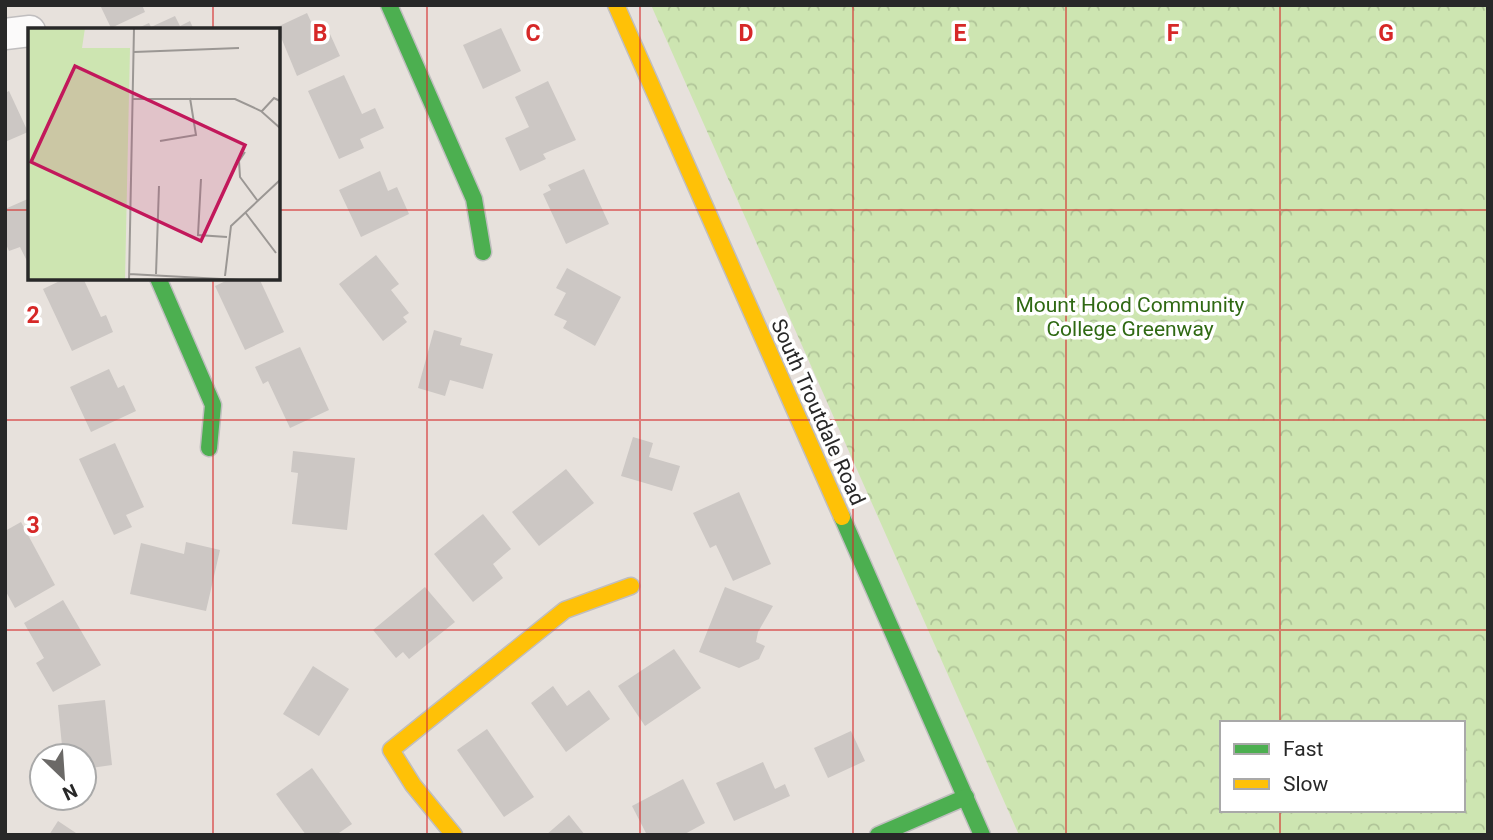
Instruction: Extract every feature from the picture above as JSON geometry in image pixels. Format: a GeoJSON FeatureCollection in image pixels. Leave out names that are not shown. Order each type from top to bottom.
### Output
{"type":"FeatureCollection","features":[{"type":"Feature","properties":{"kind":"street"},"geometry":{"type":"LineString","coordinates":[[389,5],[474,199],[483,252]]}},
{"type":"Feature","properties":{"kind":"street","name":"South Troutdale Road"},"geometry":{"type":"LineString","coordinates":[[616,5],[982,835]]}},
{"type":"Feature","properties":{"kind":"street"},"geometry":{"type":"LineString","coordinates":[[5,34],[28,31]]}},
{"type":"Feature","properties":{"kind":"street"},"geometry":{"type":"LineString","coordinates":[[159,280],[213,405],[209,448]]}},
{"type":"Feature","properties":{"kind":"street"},"geometry":{"type":"LineString","coordinates":[[454,835],[413,785],[391,750],[565,610],[631,586]]}},
{"type":"Feature","properties":{"kind":"street"},"geometry":{"type":"LineString","coordinates":[[878,835],[966,797]]}},
{"type":"Feature","properties":{"kind":"green space","name":"Mount Hood Community College Greenway"},"geometry":{"type":"Polygon","coordinates":[[[651,5],[1488,5],[1488,835],[1019,835],[651,5]]]}},
{"type":"Feature","properties":{"kind":"building"},"geometry":{"type":"Polygon","coordinates":[[[100,5],[142,5],[145,12],[111,28],[100,5]]]}},
{"type":"Feature","properties":{"kind":"building"},"geometry":{"type":"Polygon","coordinates":[[[307,13],[319,39],[330,34],[340,56],[297,76],[280,35],[280,28],[275,28],[307,13]]]}},
{"type":"Feature","properties":{"kind":"building"},"geometry":{"type":"Polygon","coordinates":[[[175,16],[180,26],[190,21],[193,28],[138,28],[149,23],[151,27],[175,16]]]}},
{"type":"Feature","properties":{"kind":"building"},"geometry":{"type":"Polygon","coordinates":[[[501,28],[521,71],[483,89],[463,45],[501,28]]]}},
{"type":"Feature","properties":{"kind":"building"},"geometry":{"type":"Polygon","coordinates":[[[344,75],[362,114],[375,108],[384,128],[360,139],[364,148],[339,159],[308,91],[344,75]]]}},
{"type":"Feature","properties":{"kind":"building"},"geometry":{"type":"Polygon","coordinates":[[[548,81],[576,140],[543,154],[546,159],[520,171],[505,138],[529,127],[515,97],[548,81]]]}},
{"type":"Feature","properties":{"kind":"building"},"geometry":{"type":"Polygon","coordinates":[[[9,91],[28,132],[5,142],[5,93],[9,91]]]}},
{"type":"Feature","properties":{"kind":"building"},"geometry":{"type":"Polygon","coordinates":[[[584,169],[609,224],[566,244],[543,194],[551,190],[548,185],[584,169]]]}},
{"type":"Feature","properties":{"kind":"building"},"geometry":{"type":"Polygon","coordinates":[[[380,171],[388,191],[397,187],[409,214],[361,237],[339,190],[380,171]]]}},
{"type":"Feature","properties":{"kind":"building"},"geometry":{"type":"Polygon","coordinates":[[[28,199],[28,263],[20,247],[9,251],[5,242],[5,209],[28,199]]]}},
{"type":"Feature","properties":{"kind":"building"},"geometry":{"type":"Polygon","coordinates":[[[376,255],[399,284],[391,290],[409,313],[403,317],[407,322],[383,341],[339,284],[376,255]]]}},
{"type":"Feature","properties":{"kind":"building"},"geometry":{"type":"Polygon","coordinates":[[[567,268],[621,297],[595,346],[563,328],[567,321],[554,315],[566,293],[556,288],[567,268]]]}},
{"type":"Feature","properties":{"kind":"building"},"geometry":{"type":"Polygon","coordinates":[[[62,280],[84,280],[101,317],[106,315],[113,332],[72,351],[43,289],[62,280]]]}},
{"type":"Feature","properties":{"kind":"building"},"geometry":{"type":"Polygon","coordinates":[[[228,280],[260,280],[284,332],[245,350],[215,286],[228,280]]]}},
{"type":"Feature","properties":{"kind":"building"},"geometry":{"type":"Polygon","coordinates":[[[434,330],[462,338],[460,345],[493,354],[483,389],[450,380],[445,396],[418,388],[434,330]]]}},
{"type":"Feature","properties":{"kind":"building"},"geometry":{"type":"Polygon","coordinates":[[[300,347],[329,410],[290,428],[268,381],[263,384],[255,367],[300,347]]]}},
{"type":"Feature","properties":{"kind":"building"},"geometry":{"type":"Polygon","coordinates":[[[109,369],[118,388],[124,385],[136,411],[91,432],[70,387],[109,369]]]}},
{"type":"Feature","properties":{"kind":"building"},"geometry":{"type":"Polygon","coordinates":[[[633,437],[653,443],[649,457],[680,466],[672,491],[621,476],[633,437]]]}},
{"type":"Feature","properties":{"kind":"building"},"geometry":{"type":"Polygon","coordinates":[[[115,443],[144,507],[126,515],[132,527],[114,535],[79,459],[115,443]]]}},
{"type":"Feature","properties":{"kind":"building"},"geometry":{"type":"Polygon","coordinates":[[[293,451],[355,458],[347,530],[292,524],[298,473],[291,472],[293,451]]]}},
{"type":"Feature","properties":{"kind":"building"},"geometry":{"type":"Polygon","coordinates":[[[566,469],[594,503],[539,546],[512,512],[566,469]]]}},
{"type":"Feature","properties":{"kind":"building"},"geometry":{"type":"Polygon","coordinates":[[[739,492],[771,564],[733,581],[716,545],[710,548],[693,513],[739,492]]]}},
{"type":"Feature","properties":{"kind":"building"},"geometry":{"type":"Polygon","coordinates":[[[483,514],[511,549],[493,564],[503,578],[473,602],[434,554],[483,514]]]}},
{"type":"Feature","properties":{"kind":"building"},"geometry":{"type":"Polygon","coordinates":[[[21,522],[55,585],[15,608],[5,590],[5,531],[21,522]]]}},
{"type":"Feature","properties":{"kind":"building"},"geometry":{"type":"Polygon","coordinates":[[[186,542],[220,550],[206,611],[130,594],[141,543],[184,554],[186,542]]]}},
{"type":"Feature","properties":{"kind":"building"},"geometry":{"type":"Polygon","coordinates":[[[425,587],[455,622],[409,659],[403,652],[396,658],[373,630],[425,587]]]}},
{"type":"Feature","properties":{"kind":"building"},"geometry":{"type":"Polygon","coordinates":[[[725,587],[773,606],[758,632],[756,642],[765,646],[759,659],[739,668],[699,652],[725,587]]]}},
{"type":"Feature","properties":{"kind":"building"},"geometry":{"type":"Polygon","coordinates":[[[63,600],[101,665],[53,692],[36,663],[44,658],[24,623],[63,600]]]}},
{"type":"Feature","properties":{"kind":"building"},"geometry":{"type":"Polygon","coordinates":[[[674,649],[701,688],[645,726],[618,686],[674,649]]]}},
{"type":"Feature","properties":{"kind":"building"},"geometry":{"type":"Polygon","coordinates":[[[313,666],[349,689],[319,736],[283,714],[313,666]]]}},
{"type":"Feature","properties":{"kind":"building"},"geometry":{"type":"Polygon","coordinates":[[[553,686],[567,706],[589,690],[610,719],[566,752],[531,703],[553,686]]]}},
{"type":"Feature","properties":{"kind":"building"},"geometry":{"type":"Polygon","coordinates":[[[105,700],[112,765],[98,767],[98,742],[62,742],[58,705],[105,700]]]}},
{"type":"Feature","properties":{"kind":"building"},"geometry":{"type":"Polygon","coordinates":[[[487,729],[534,797],[504,817],[457,750],[487,729]]]}},
{"type":"Feature","properties":{"kind":"building"},"geometry":{"type":"Polygon","coordinates":[[[851,731],[865,761],[828,778],[814,748],[851,731]]]}},
{"type":"Feature","properties":{"kind":"building"},"geometry":{"type":"Polygon","coordinates":[[[763,762],[775,789],[785,784],[790,796],[734,821],[716,783],[763,762]]]}},
{"type":"Feature","properties":{"kind":"building"},"geometry":{"type":"Polygon","coordinates":[[[312,768],[352,824],[336,835],[306,835],[276,794],[312,768]]]}},
{"type":"Feature","properties":{"kind":"building"},"geometry":{"type":"Polygon","coordinates":[[[683,779],[705,823],[683,835],[647,835],[632,806],[683,779]]]}},
{"type":"Feature","properties":{"kind":"building"},"geometry":{"type":"Polygon","coordinates":[[[569,815],[585,835],[546,835],[569,815]]]}},
{"type":"Feature","properties":{"kind":"building"},"geometry":{"type":"Polygon","coordinates":[[[58,821],[79,835],[49,835],[58,821]]]}},
{"type":"Feature","properties":{"kind":"traffic: fast"},"geometry":{"type":"LineString","coordinates":[[389,5],[474,199],[483,252]]}},
{"type":"Feature","properties":{"kind":"traffic: fast"},"geometry":{"type":"LineString","coordinates":[[159,280],[213,405],[209,448]]}},
{"type":"Feature","properties":{"kind":"traffic: fast"},"geometry":{"type":"LineString","coordinates":[[842,517],[982,835]]}},
{"type":"Feature","properties":{"kind":"traffic: fast"},"geometry":{"type":"LineString","coordinates":[[878,835],[966,797]]}},
{"type":"Feature","properties":{"kind":"traffic: slow"},"geometry":{"type":"LineString","coordinates":[[616,5],[842,517]]}},
{"type":"Feature","properties":{"kind":"traffic: slow"},"geometry":{"type":"LineString","coordinates":[[454,835],[413,785],[391,750],[565,610],[631,586]]}}]}
